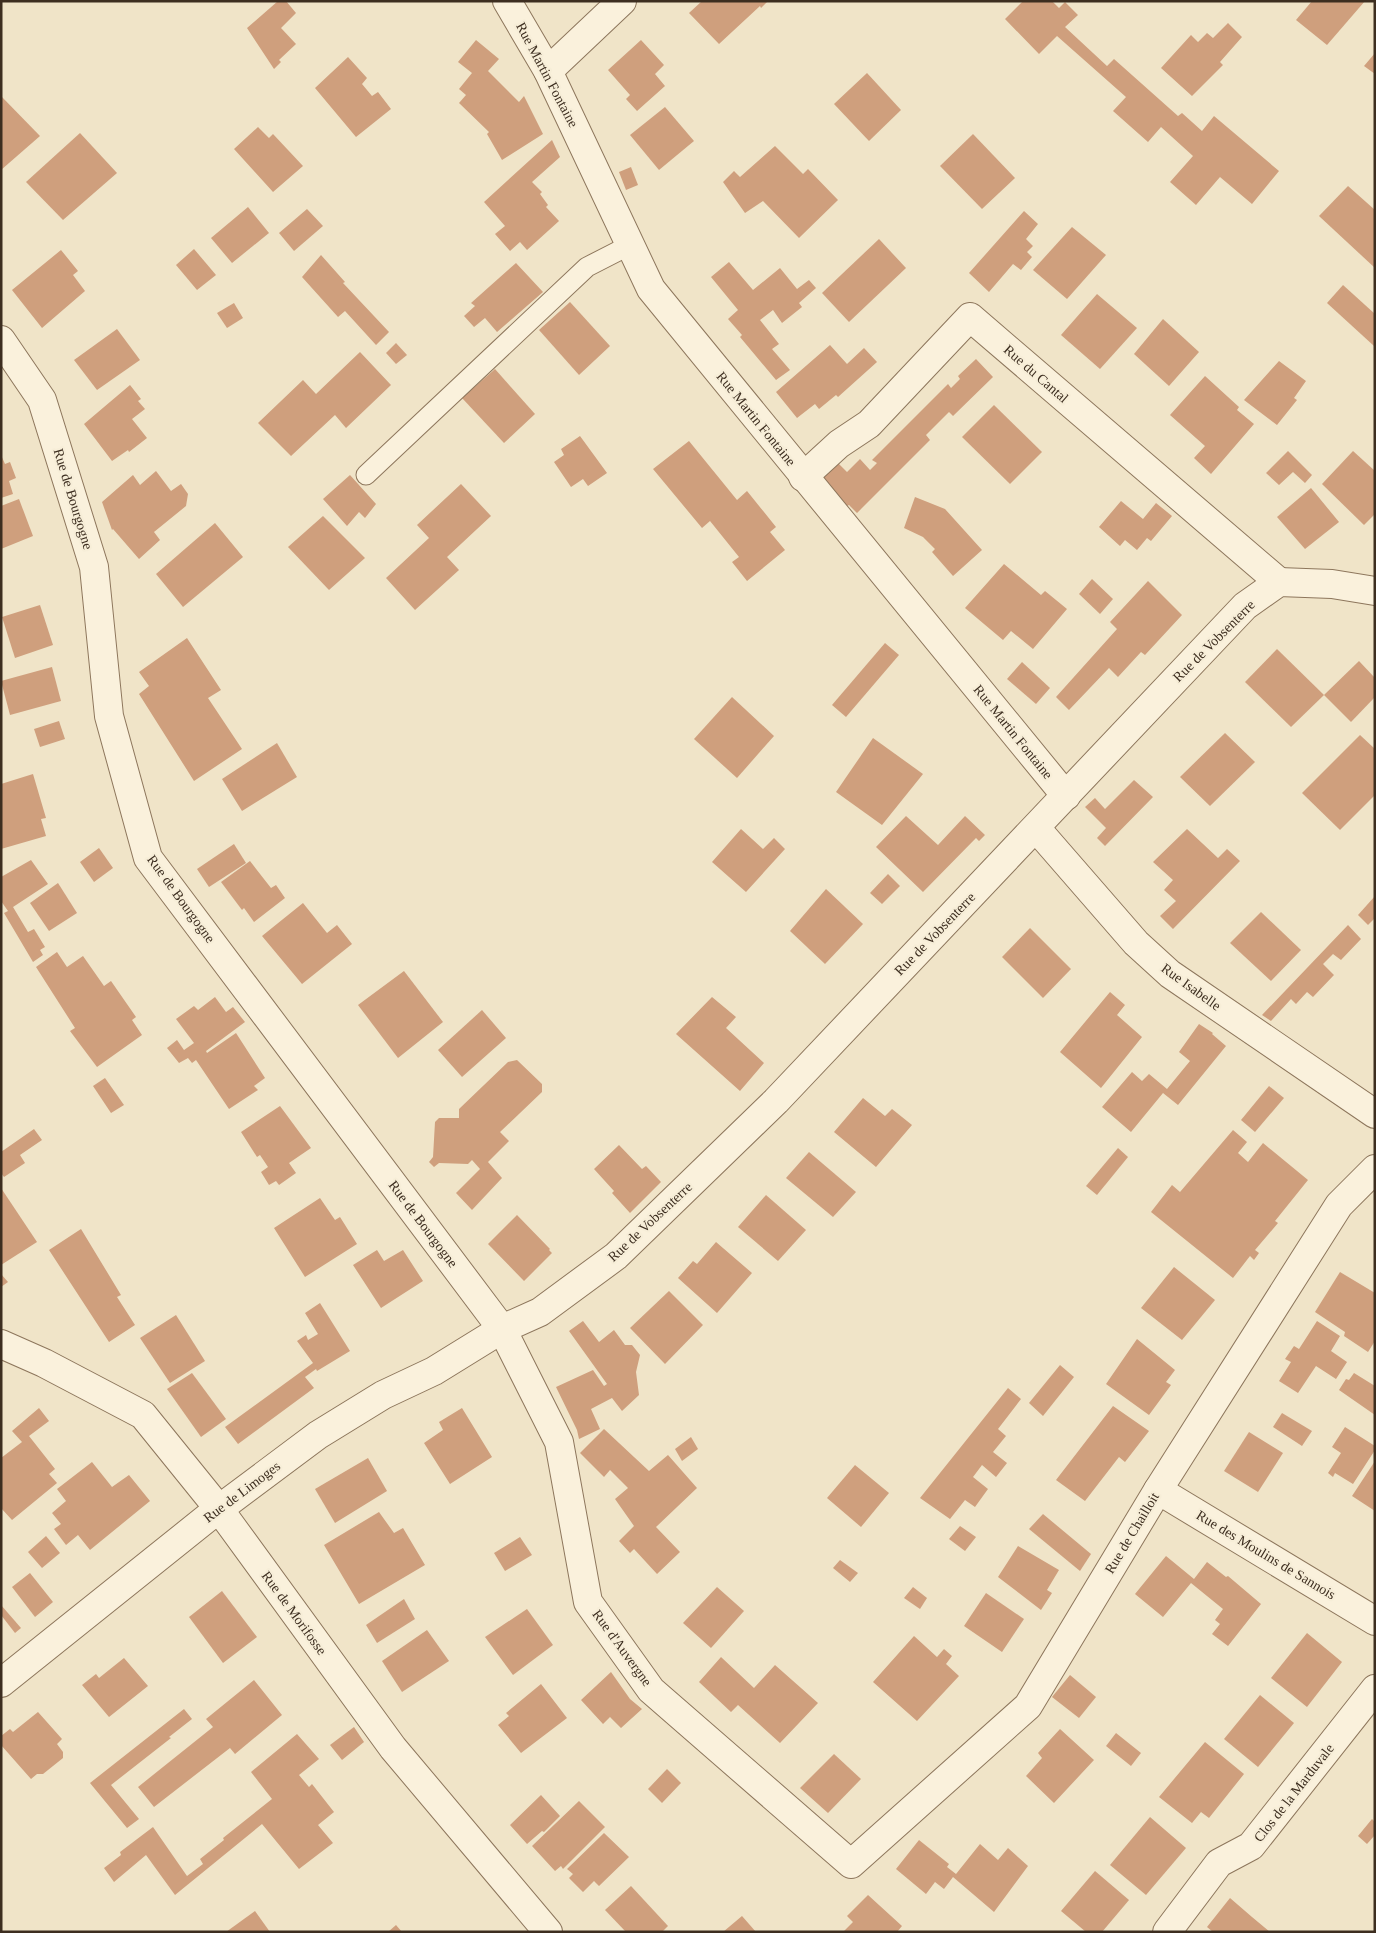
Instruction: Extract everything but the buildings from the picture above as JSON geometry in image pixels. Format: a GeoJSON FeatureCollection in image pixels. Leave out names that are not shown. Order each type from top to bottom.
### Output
{"type":"FeatureCollection","features":[{"type":"Feature","properties":{"kind":"street","name":"Rue Martin Fontaine"},"geometry":{"type":"LineString","coordinates":[[507,1],[548,71],[651,289],[1066,796]]}},
{"type":"Feature","properties":{"kind":"street"},"geometry":{"type":"LineString","coordinates":[[548,71],[622,1]]}},
{"type":"Feature","properties":{"kind":"street","name":"Rue du Cantal"},"geometry":{"type":"LineString","coordinates":[[803,477],[839,444],[869,424],[970,317],[1279,582]]}},
{"type":"Feature","properties":{"kind":"street","name":"Rue de Bourgogne"},"geometry":{"type":"LineString","coordinates":[[1,340],[42,400],[94,567],[109,716],[148,858],[502,1329]]}},
{"type":"Feature","properties":{"kind":"street"},"geometry":{"type":"LineString","coordinates":[[1279,582],[1332,584],[1375,590]]}},
{"type":"Feature","properties":{"kind":"street","name":"Rue de Vobsenterre"},"geometry":{"type":"LineString","coordinates":[[502,1329],[540,1312],[616,1256],[776,1101],[1245,606],[1279,582]]}},
{"type":"Feature","properties":{"kind":"street","name":"Rue Isabelle"},"geometry":{"type":"LineString","coordinates":[[1036,828],[1136,943],[1170,974],[1375,1114]]}},
{"type":"Feature","properties":{"kind":"street","name":"Rue de Chailloit"},"geometry":{"type":"LineString","coordinates":[[851,1864],[1028,1706],[1158,1490],[1339,1205],[1375,1170]]}},
{"type":"Feature","properties":{"kind":"street","name":"Rue de Limoges"},"geometry":{"type":"LineString","coordinates":[[1,1683],[220,1509],[318,1436],[383,1395],[434,1371],[502,1329]]}},
{"type":"Feature","properties":{"kind":"street","name":"Rue d'Auvergne"},"geometry":{"type":"LineString","coordinates":[[502,1329],[559,1442],[588,1602],[651,1690],[851,1864]]}},
{"type":"Feature","properties":{"kind":"street","name":"Rue de Morifosse"},"geometry":{"type":"LineString","coordinates":[[1,1344],[44,1362],[143,1415],[220,1509],[393,1748],[548,1932]]}},
{"type":"Feature","properties":{"kind":"street","name":"Rue des Moulins de Sannois"},"geometry":{"type":"LineString","coordinates":[[1158,1490],[1375,1621]]}},
{"type":"Feature","properties":{"kind":"street","name":"Clos de la Marduvale"},"geometry":{"type":"LineString","coordinates":[[1166,1932],[1219,1862],[1252,1846],[1375,1689]]}},
{"type":"Feature","properties":{"kind":"lane"},"geometry":{"type":"LineString","coordinates":[[366,475],[587,267],[630,245]]}}]}
